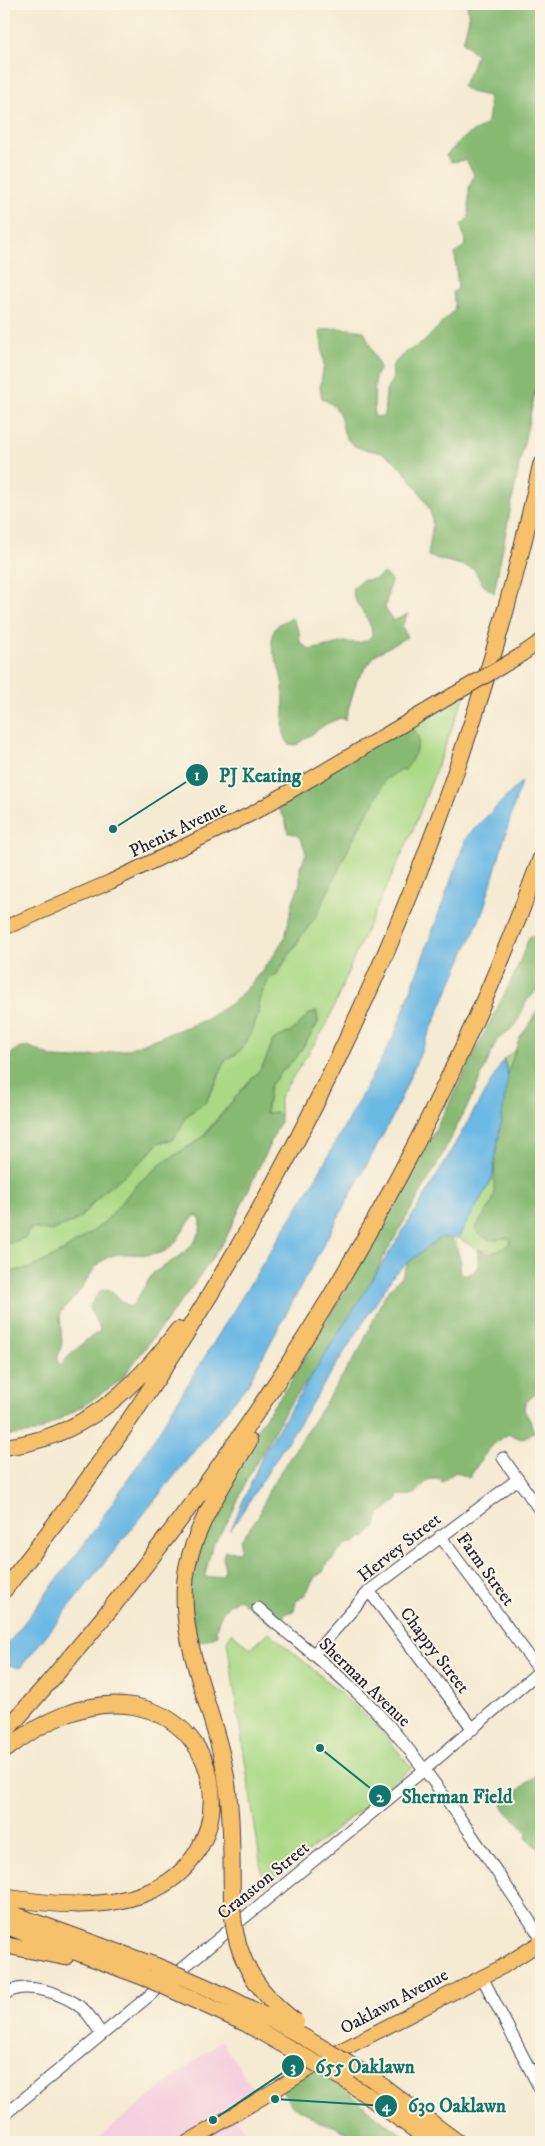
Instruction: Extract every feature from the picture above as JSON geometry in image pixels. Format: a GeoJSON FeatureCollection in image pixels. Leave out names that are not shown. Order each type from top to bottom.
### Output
{"type":"FeatureCollection","features":[{"type":"Feature","properties":{"kind":"highway"},"geometry":{"type":"LineString","coordinates":[[4,1590],[79,1492],[184,1339],[283,1170],[340,1057],[410,896],[447,795],[491,665],[519,562],[541,465]]}},
{"type":"Feature","properties":{"kind":"highway"},"geometry":{"type":"LineString","coordinates":[[457,2142],[293,2021],[264,1994],[250,1972],[237,1942],[233,1922],[229,1796],[220,1750],[188,1632],[185,1610],[186,1575],[196,1538],[211,1507],[282,1388],[310,1333],[370,1230],[439,1098],[500,965],[541,858]]}},
{"type":"Feature","properties":{"kind":"highway"},"geometry":{"type":"LineString","coordinates":[[4,1447],[46,1439],[73,1428],[97,1413],[118,1396],[165,1347],[244,1239]]}},
{"type":"Feature","properties":{"kind":"highway"},"geometry":{"type":"LineString","coordinates":[[4,1733],[81,1646],[156,1553],[210,1480],[310,1333]]}},
{"type":"Feature","properties":{"kind":"highway"},"geometry":{"type":"LineString","coordinates":[[4,1751],[34,1730],[74,1712],[111,1705],[144,1708],[174,1724],[190,1740],[203,1760],[208,1772],[212,1805],[206,1835],[193,1859],[181,1873],[156,1889],[127,1899],[92,1904],[45,1903],[4,1897]]}},
{"type":"Feature","properties":{"kind":"highway"},"geometry":{"type":"LineString","coordinates":[[4,1911],[214,2007],[270,2036],[347,2081],[432,2142]]}},
{"type":"Feature","properties":{"kind":"highway"},"geometry":{"type":"LineString","coordinates":[[4,1926],[148,1976]]}},
{"type":"Feature","properties":{"kind":"highway"},"geometry":{"type":"LineString","coordinates":[[4,1945],[204,1986],[269,2016],[374,2080]]}},
{"type":"Feature","properties":{"kind":"main road","name":"Phenix Avenue"},"geometry":{"type":"LineString","coordinates":[[4,928],[110,882],[254,813],[518,657],[541,641]]}},
{"type":"Feature","properties":{"kind":"main road","name":"Oaklawn Avenue"},"geometry":{"type":"LineString","coordinates":[[188,2142],[366,2036],[482,1977],[541,1942]]}},
{"type":"Feature","properties":{"kind":"street"},"geometry":{"type":"LineString","coordinates":[[503,1458],[541,1512]]}},
{"type":"Feature","properties":{"kind":"street","name":"Hervey Street"},"geometry":{"type":"LineString","coordinates":[[313,1655],[369,1591],[518,1479]]}},
{"type":"Feature","properties":{"kind":"street","name":"Farm Street"},"geometry":{"type":"LineString","coordinates":[[440,1536],[541,1670]]}},
{"type":"Feature","properties":{"kind":"street","name":"Chappy Street"},"geometry":{"type":"LineString","coordinates":[[369,1591],[473,1729]]}},
{"type":"Feature","properties":{"kind":"street","name":"Sherman Avenue"},"geometry":{"type":"LineString","coordinates":[[258,1608],[383,1719],[460,1818],[541,1938]]}},
{"type":"Feature","properties":{"kind":"street","name":"Cranston Street"},"geometry":{"type":"LineString","coordinates":[[4,2115],[424,1770],[541,1670]]}},
{"type":"Feature","properties":{"kind":"street"},"geometry":{"type":"LineString","coordinates":[[482,1977],[541,2091]]}},
{"type":"Feature","properties":{"kind":"street"},"geometry":{"type":"LineString","coordinates":[[4,1995],[20,1987],[47,1992],[75,2003],[88,2015],[102,2034]]}},
{"type":"Feature","properties":{"kind":"shaded area"},"geometry":{"type":"Polygon","coordinates":[[[221,2040],[254,2090],[228,2105],[251,2142],[93,2142],[221,2040]]]}},
{"type":"Feature","properties":{"kind":"green space"},"geometry":{"type":"Polygon","coordinates":[[[467,4],[541,4],[541,366],[494,593],[482,584],[474,569],[428,556],[432,519],[428,507],[418,490],[405,472],[390,458],[380,452],[360,448],[348,440],[339,414],[334,406],[322,398],[320,387],[324,365],[320,331],[336,328],[364,331],[380,368],[375,377],[374,417],[384,416],[386,391],[393,378],[392,366],[403,354],[424,342],[455,309],[453,292],[458,289],[455,254],[466,244],[461,225],[469,217],[469,188],[474,174],[466,160],[451,162],[446,155],[470,133],[484,126],[488,120],[489,112],[488,96],[470,92],[462,86],[472,68],[476,55],[463,42],[469,18],[467,4]]]}},
{"type":"Feature","properties":{"kind":"green space"},"geometry":{"type":"Polygon","coordinates":[[[384,573],[391,580],[385,608],[393,621],[408,614],[402,626],[407,637],[376,654],[357,680],[345,720],[340,718],[326,724],[296,745],[289,744],[283,730],[284,703],[282,680],[272,644],[276,628],[292,618],[299,631],[300,642],[310,650],[344,642],[359,643],[367,640],[372,635],[371,629],[353,595],[352,589],[362,580],[376,579],[384,573]]]}},
{"type":"Feature","properties":{"kind":"green space"},"geometry":{"type":"Polygon","coordinates":[[[467,689],[413,830],[355,955],[327,1024],[280,1097],[280,1115],[275,1112],[266,1113],[270,1086],[296,1058],[318,1023],[319,1020],[308,1015],[293,1031],[273,1040],[262,1067],[200,1139],[161,1164],[135,1186],[106,1221],[62,1252],[31,1268],[4,1273],[4,1245],[31,1228],[54,1229],[79,1219],[109,1187],[147,1157],[159,1142],[168,1142],[180,1130],[185,1117],[206,1102],[226,1060],[238,1053],[252,1031],[258,1016],[259,1000],[270,977],[277,974],[297,944],[385,780],[405,764],[416,748],[419,742],[409,722],[467,689]]]}},
{"type":"Feature","properties":{"kind":"green space"},"geometry":{"type":"Polygon","coordinates":[[[409,722],[419,740],[412,759],[405,770],[400,770],[385,780],[374,803],[360,824],[317,915],[286,958],[277,974],[270,977],[259,1000],[258,1016],[246,1043],[238,1053],[226,1060],[206,1102],[185,1117],[180,1130],[172,1140],[159,1143],[136,1166],[103,1192],[77,1220],[51,1231],[31,1228],[25,1238],[4,1245],[4,1063],[15,1050],[28,1046],[54,1058],[77,1059],[128,1049],[205,1020],[232,1003],[250,985],[271,959],[285,937],[293,901],[300,883],[300,867],[306,854],[304,846],[299,837],[288,833],[285,819],[274,802],[409,722]]]}},
{"type":"Feature","properties":{"kind":"green space"},"geometry":{"type":"Polygon","coordinates":[[[541,933],[541,995],[538,989],[526,1002],[516,1025],[497,1040],[474,1093],[439,1161],[382,1260],[353,1320],[287,1408],[247,1479],[230,1518],[212,1546],[205,1575],[207,1578],[220,1576],[225,1571],[223,1557],[225,1551],[238,1552],[240,1550],[241,1540],[259,1515],[269,1490],[361,1347],[384,1296],[402,1276],[420,1237],[446,1237],[455,1242],[461,1262],[459,1270],[461,1275],[471,1274],[478,1267],[478,1250],[491,1253],[511,1242],[508,1238],[490,1240],[478,1234],[476,1227],[491,1205],[494,1195],[495,1153],[506,1077],[520,1037],[541,1009],[541,1379],[535,1385],[535,1394],[525,1403],[524,1410],[530,1420],[534,1433],[521,1439],[509,1434],[496,1442],[469,1478],[456,1472],[443,1482],[438,1479],[430,1479],[412,1495],[401,1495],[379,1514],[376,1527],[365,1538],[362,1537],[355,1543],[345,1544],[333,1559],[327,1562],[323,1572],[315,1577],[305,1595],[296,1601],[294,1611],[286,1613],[275,1627],[239,1599],[229,1605],[221,1615],[216,1631],[218,1635],[197,1643],[185,1579],[248,1441],[289,1384],[409,1182],[516,971],[529,937],[541,933]]]}},
{"type":"Feature","properties":{"kind":"green space"},"geometry":{"type":"Polygon","coordinates":[[[541,1007],[541,1171],[512,1210],[510,1243],[503,1251],[479,1250],[458,1238],[492,1179],[508,1077],[504,1059],[523,1044],[535,1012],[541,1007]]]}},
{"type":"Feature","properties":{"kind":"green space"},"geometry":{"type":"Polygon","coordinates":[[[317,1011],[318,1023],[296,1058],[270,1086],[266,1113],[275,1112],[280,1115],[280,1122],[226,1238],[195,1283],[120,1381],[81,1407],[35,1433],[4,1436],[4,1273],[31,1268],[62,1252],[106,1221],[135,1186],[161,1164],[201,1139],[262,1067],[273,1040],[292,1031],[308,1015],[317,1011]],[[197,1215],[192,1219],[171,1247],[161,1253],[147,1255],[118,1254],[105,1259],[96,1267],[76,1296],[60,1313],[62,1343],[57,1361],[60,1365],[85,1341],[100,1331],[99,1325],[89,1307],[100,1291],[108,1289],[129,1307],[133,1305],[153,1273],[179,1257],[195,1241],[200,1232],[201,1220],[197,1215]]]}},
{"type":"Feature","properties":{"kind":"green space"},"geometry":{"type":"Polygon","coordinates":[[[269,1632],[379,1728],[412,1768],[264,1887],[227,1641],[232,1633],[251,1649],[269,1632]]]}},
{"type":"Feature","properties":{"kind":"green space"},"geometry":{"type":"Polygon","coordinates":[[[541,1771],[541,1847],[539,1849],[526,1838],[527,1832],[507,1813],[502,1804],[541,1771]]]}},
{"type":"Feature","properties":{"kind":"green space"},"geometry":{"type":"Polygon","coordinates":[[[311,2068],[323,2071],[374,2114],[412,2142],[375,2142],[368,2137],[353,2137],[334,2126],[323,2124],[291,2104],[280,2087],[311,2068]]]}},
{"type":"Feature","properties":{"kind":"water"},"geometry":{"type":"Polygon","coordinates":[[[521,782],[483,911],[392,1118],[248,1384],[20,1668],[9,1665],[7,1645],[88,1539],[139,1463],[317,1176],[394,1036],[467,836],[521,782]]]}},
{"type":"Feature","properties":{"kind":"water"},"geometry":{"type":"Polygon","coordinates":[[[504,1059],[508,1077],[492,1179],[458,1238],[439,1238],[395,1273],[230,1531],[265,1450],[426,1194],[504,1059]]]}},
{"type":"Feature","properties":{"kind":"waterway"},"geometry":{"type":"LineString","coordinates":[[4,1662],[9,1665]]}},
{"type":"Feature","properties":{"kind":"place","name":"PJ Keating"},"geometry":{"type":"Point","coordinates":[113,829]}},
{"type":"Feature","properties":{"kind":"place","name":"Sherman Field"},"geometry":{"type":"Point","coordinates":[320,1748]}},
{"type":"Feature","properties":{"kind":"place","name":"630 Oaklawn"},"geometry":{"type":"Point","coordinates":[275,2099]}},
{"type":"Feature","properties":{"kind":"place","name":"655 Oaklawn"},"geometry":{"type":"Point","coordinates":[213,2120]}}]}
